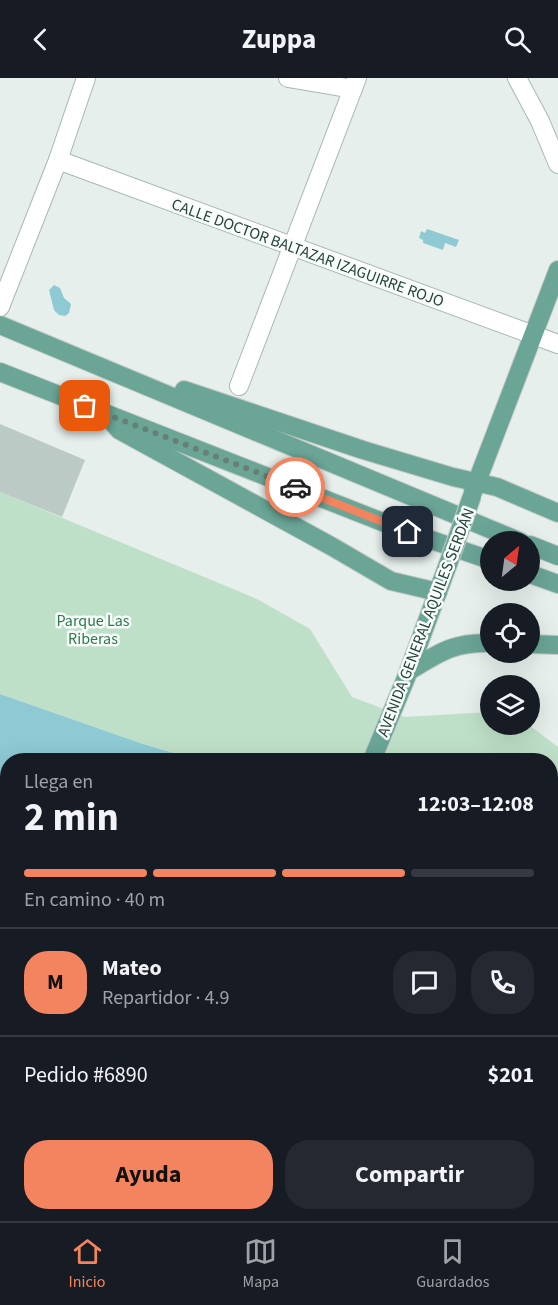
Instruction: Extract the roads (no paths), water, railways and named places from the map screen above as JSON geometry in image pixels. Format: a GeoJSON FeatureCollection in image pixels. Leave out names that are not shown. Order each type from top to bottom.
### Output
{"type":"FeatureCollection","features":[{"type":"Feature","properties":{"kind":"main road","name":"AVENIDA GENERAL AQUILES SERDÁN"},"geometry":{"type":"LineString","coordinates":[[375,753],[407,674],[558,270]]}},
{"type":"Feature","properties":{"kind":"main road"},"geometry":{"type":"LineString","coordinates":[[0,325],[495,531]]}},
{"type":"Feature","properties":{"kind":"main road"},"geometry":{"type":"LineString","coordinates":[[105,369],[155,379],[228,406],[475,489],[497,487],[558,513]]}},
{"type":"Feature","properties":{"kind":"main road"},"geometry":{"type":"LineString","coordinates":[[0,372],[408,532],[480,557]]}},
{"type":"Feature","properties":{"kind":"main road"},"geometry":{"type":"LineString","coordinates":[[106,414],[119,430],[391,581],[438,592]]}},
{"type":"Feature","properties":{"kind":"main road"},"geometry":{"type":"LineString","coordinates":[[540,549],[558,556]]}},
{"type":"Feature","properties":{"kind":"main road"},"geometry":{"type":"LineString","coordinates":[[540,578],[558,584]]}},
{"type":"Feature","properties":{"kind":"main road"},"geometry":{"type":"LineString","coordinates":[[407,674],[445,649],[472,642],[480,642]]}},
{"type":"Feature","properties":{"kind":"main road"},"geometry":{"type":"LineString","coordinates":[[540,644],[558,645]]}},
{"type":"Feature","properties":{"kind":"street"},"geometry":{"type":"LineString","coordinates":[[0,307],[58,160],[86,78]]}},
{"type":"Feature","properties":{"kind":"street"},"geometry":{"type":"LineString","coordinates":[[239,386],[355,83],[288,78]]}},
{"type":"Feature","properties":{"kind":"street"},"geometry":{"type":"LineString","coordinates":[[517,78],[540,121],[558,164]]}},
{"type":"Feature","properties":{"kind":"street"},"geometry":{"type":"LineString","coordinates":[[540,121],[558,128]]}},
{"type":"Feature","properties":{"kind":"street","name":"CALLE DOCTOR BALTAZAR IZAGUIRRE ROJO"},"geometry":{"type":"LineString","coordinates":[[58,160],[558,344]]}},
{"type":"Feature","properties":{"kind":"water"},"geometry":{"type":"Polygon","coordinates":[[[427,229],[459,240],[456,247],[445,243],[443,250],[423,243],[423,240],[419,238],[421,231],[425,233],[427,229]]]}},
{"type":"Feature","properties":{"kind":"water"},"geometry":{"type":"Polygon","coordinates":[[[54,285],[60,288],[64,298],[71,304],[69,313],[65,316],[59,315],[54,310],[49,290],[54,285]]]}},
{"type":"Feature","properties":{"kind":"water"},"geometry":{"type":"Polygon","coordinates":[[[0,694],[173,753],[0,753],[0,694]]]}},
{"type":"Feature","properties":{"kind":"park label","name":"Parque Las Riberas"},"geometry":{"type":"Point","coordinates":[93,629]}}]}
